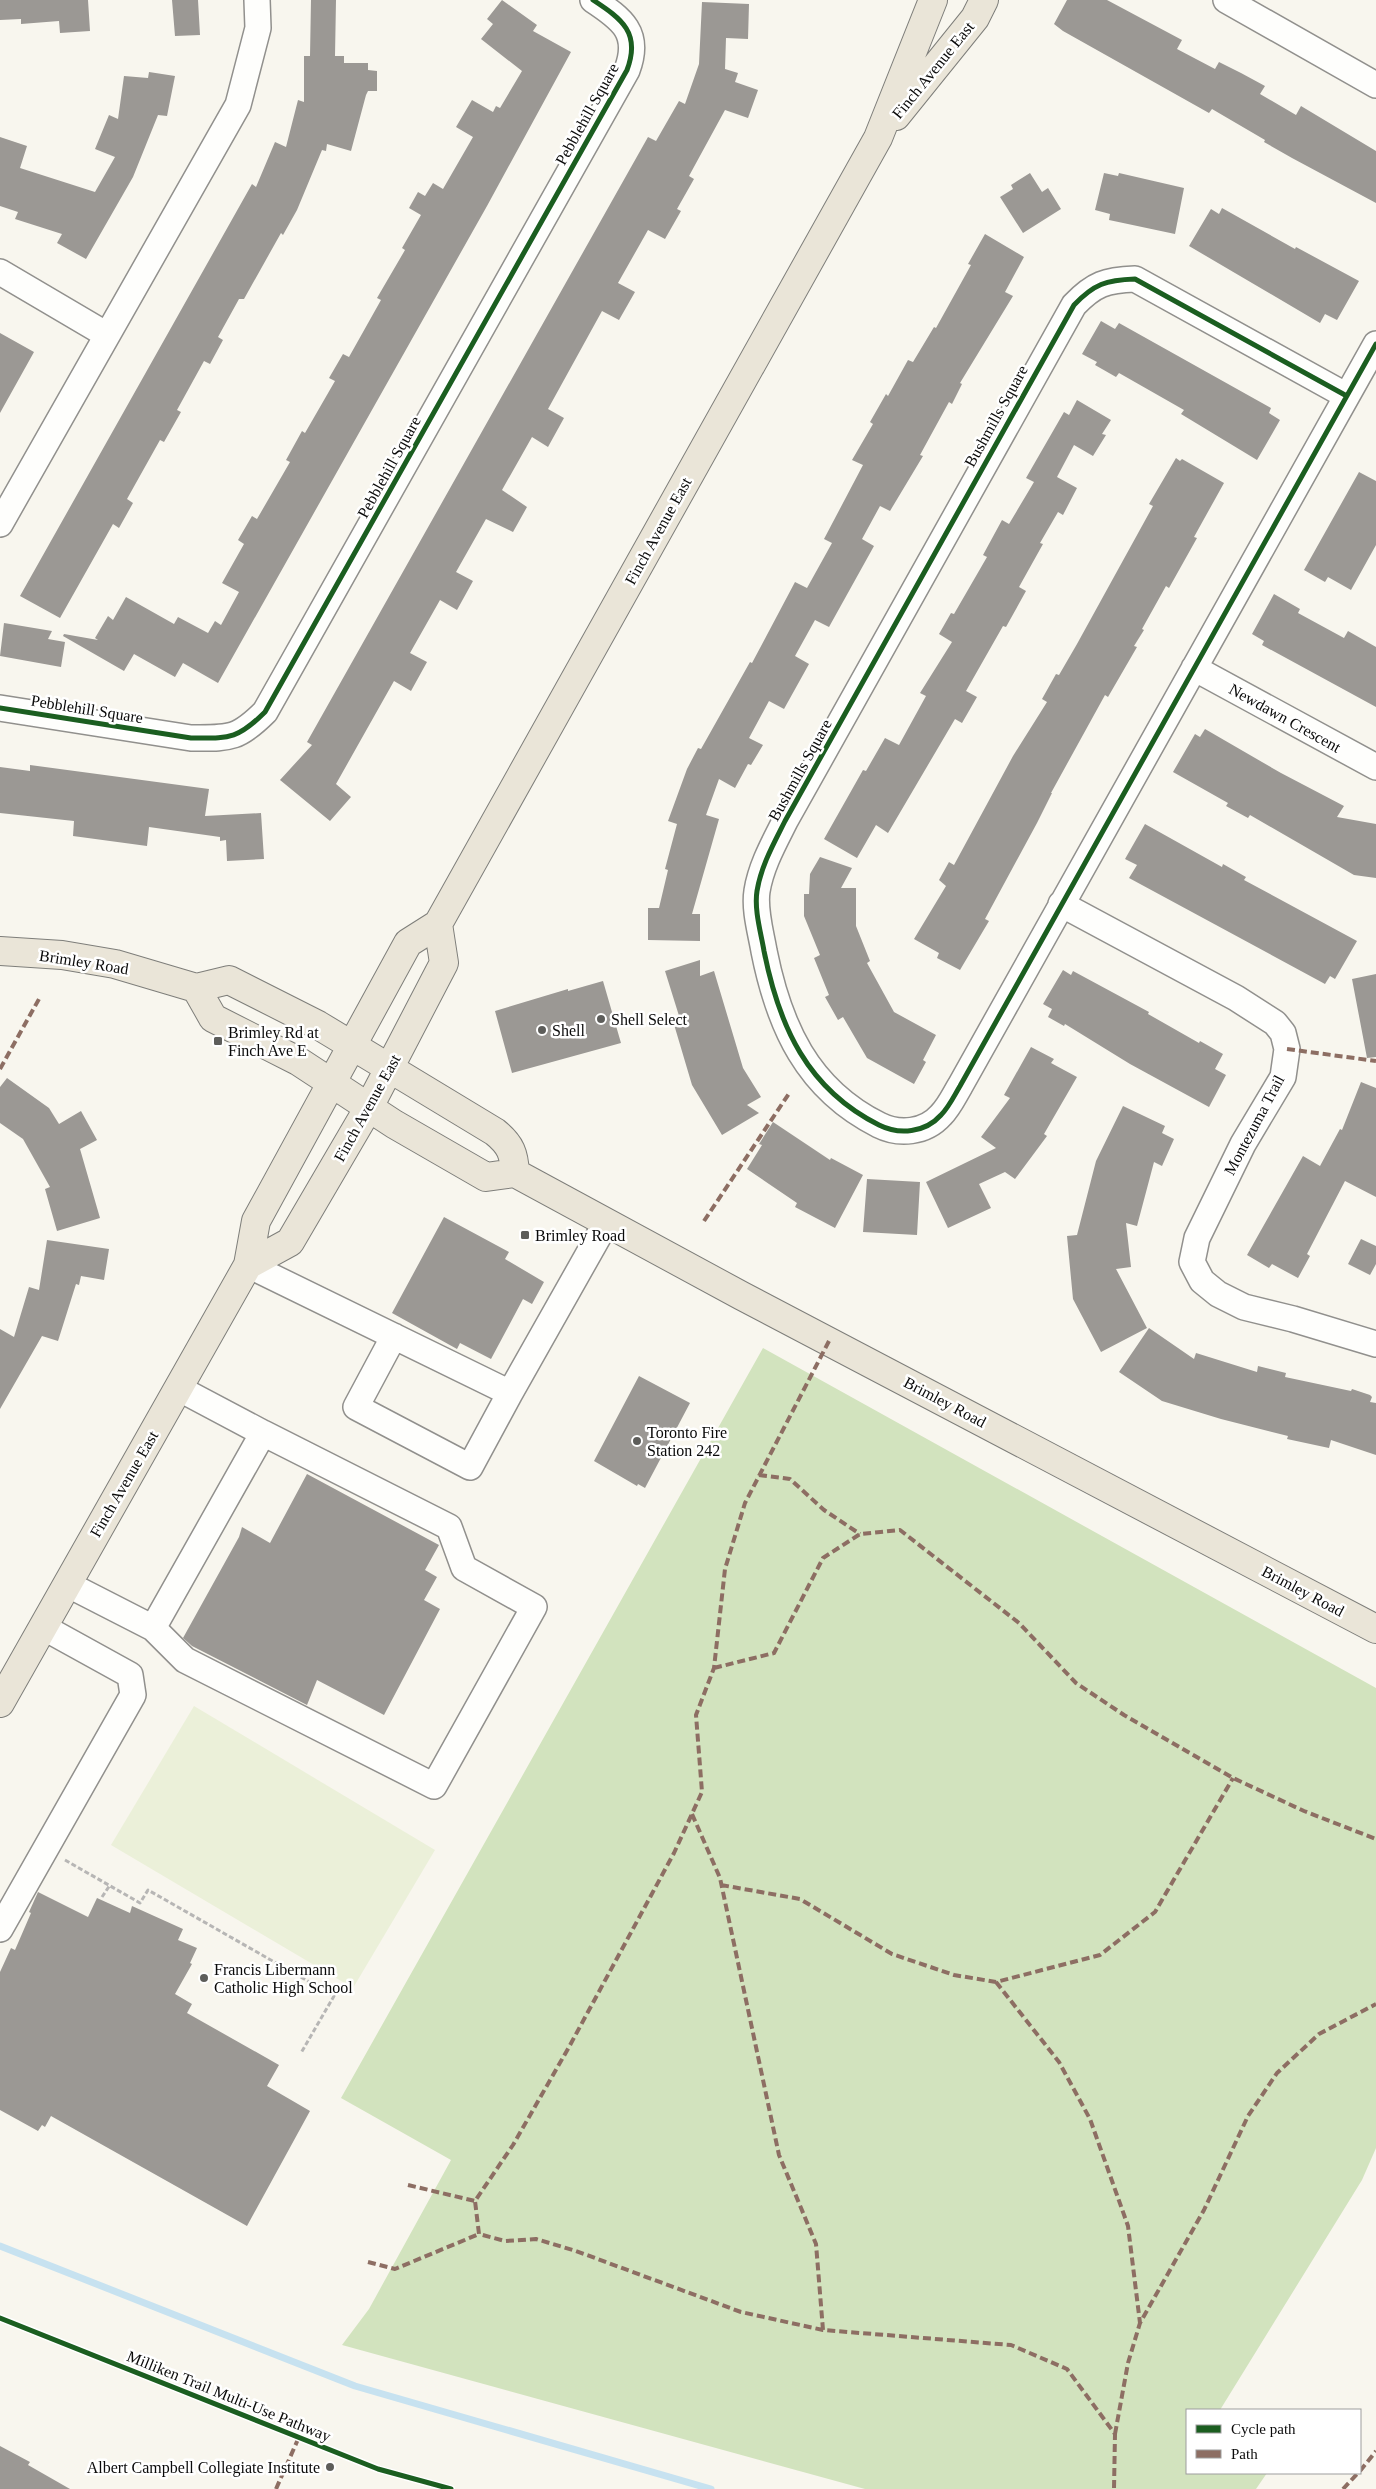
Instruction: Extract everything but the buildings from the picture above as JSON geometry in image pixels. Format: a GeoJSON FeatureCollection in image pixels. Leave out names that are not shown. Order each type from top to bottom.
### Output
{"type":"FeatureCollection","features":[{"type":"Feature","properties":{"kind":"main road","name":"Finch Avenue East"},"geometry":{"type":"LineString","coordinates":[[0,1703],[248,1265],[256,1221],[408,943],[438,924],[878,138],[933,0]]}},
{"type":"Feature","properties":{"kind":"main road","name":"Finch Avenue East"},"geometry":{"type":"LineString","coordinates":[[878,138],[975,18],[984,0]]}},
{"type":"Feature","properties":{"kind":"main road","name":"Finch Avenue East"},"geometry":{"type":"LineString","coordinates":[[248,1265],[290,1242],[390,1068],[444,963],[438,924]]}},
{"type":"Feature","properties":{"kind":"main road","name":"Brimley Road"},"geometry":{"type":"LineString","coordinates":[[0,951],[62,955],[115,964],[196,988]]}},
{"type":"Feature","properties":{"kind":"main road"},"geometry":{"type":"LineString","coordinates":[[229,980],[318,1025],[351,1046],[507,1141],[514,1153],[515,1173],[486,1177],[394,1124],[298,1061],[213,1018],[196,988],[229,980]]}},
{"type":"Feature","properties":{"kind":"main road","name":"Brimley Road"},"geometry":{"type":"LineString","coordinates":[[515,1173],[606,1223],[1376,1629]]}},
{"type":"Feature","properties":{"kind":"street"},"geometry":{"type":"LineString","coordinates":[[0,524],[238,105],[258,28],[257,0]]}},
{"type":"Feature","properties":{"kind":"street","name":"Pebblehill Square"},"geometry":{"type":"LineString","coordinates":[[0,708],[190,738],[223,738],[246,731],[265,712],[627,70],[632,56],[633,41],[619,16],[593,0]]}},
{"type":"Feature","properties":{"kind":"street"},"geometry":{"type":"LineString","coordinates":[[1237,3],[1376,85]]}},
{"type":"Feature","properties":{"kind":"street"},"geometry":{"type":"LineString","coordinates":[[0,272],[107,335]]}},
{"type":"Feature","properties":{"kind":"street","name":"Bushmills Square"},"geometry":{"type":"LineString","coordinates":[[1345,395],[1135,279],[1114,279],[1088,291],[1074,305],[1058,330],[785,821],[765,862],[757,892],[759,924],[767,967],[790,1036],[808,1066],[832,1094],[859,1115],[890,1130],[898,1131],[925,1127],[941,1116],[965,1078],[1345,395],[1376,344]]}},
{"type":"Feature","properties":{"kind":"street","name":"Newdawn Crescent"},"geometry":{"type":"LineString","coordinates":[[1194,668],[1376,767]]}},
{"type":"Feature","properties":{"kind":"street","name":"Montezuma Trail"},"geometry":{"type":"LineString","coordinates":[[1061,904],[1244,1002],[1275,1023],[1283,1033],[1287,1049],[1283,1077],[1243,1144],[1205,1221],[1197,1238],[1192,1262],[1202,1281],[1218,1294],[1244,1307],[1293,1319],[1376,1344]]}},
{"type":"Feature","properties":{"kind":"street"},"geometry":{"type":"LineString","coordinates":[[394,1336],[356,1407],[470,1467],[606,1223]]}},
{"type":"Feature","properties":{"kind":"street"},"geometry":{"type":"LineString","coordinates":[[248,1265],[510,1393]]}},
{"type":"Feature","properties":{"kind":"street"},"geometry":{"type":"LineString","coordinates":[[67,1584],[153,1628],[185,1660],[434,1786],[534,1607],[464,1568],[449,1527],[178,1388]]}},
{"type":"Feature","properties":{"kind":"street"},"geometry":{"type":"LineString","coordinates":[[153,1628],[263,1433]]}},
{"type":"Feature","properties":{"kind":"street"},"geometry":{"type":"LineString","coordinates":[[0,1929],[133,1695],[130,1676],[43,1627]]}},
{"type":"Feature","properties":{"kind":"path"},"geometry":{"type":"LineString","coordinates":[[46,1849],[140,1903],[148,1890],[334,1996],[302,2053]]}},
{"type":"Feature","properties":{"kind":"path"},"geometry":{"type":"LineString","coordinates":[[102,1897],[110,1886]]}},
{"type":"Feature","properties":{"kind":"green space"},"geometry":{"type":"Polygon","coordinates":[[[763,1348],[1376,1688],[1376,2148],[1362,2180],[1221,2409],[1186,2409],[1186,2474],[1266,2474],[1256,2489],[865,2489],[342,2345],[369,2309],[451,2160],[341,2098],[763,1348]]]}},
{"type":"Feature","properties":{"kind":"green space"},"geometry":{"type":"Polygon","coordinates":[[[194,1706],[435,1850],[353,1988],[111,1845],[194,1706]]]}},
{"type":"Feature","properties":{"kind":"waterway"},"geometry":{"type":"LineString","coordinates":[[0,2246],[355,2386],[711,2489]]}},
{"type":"Feature","properties":{"kind":"marked path"},"geometry":{"type":"LineString","coordinates":[[0,1069],[39,999]]}},
{"type":"Feature","properties":{"kind":"marked path"},"geometry":{"type":"LineString","coordinates":[[1287,1049],[1376,1061]]}},
{"type":"Feature","properties":{"kind":"marked path"},"geometry":{"type":"LineString","coordinates":[[704,1221],[790,1092]]}},
{"type":"Feature","properties":{"kind":"marked path"},"geometry":{"type":"LineString","coordinates":[[829,1341],[745,1503],[725,1569],[714,1668],[696,1715],[702,1792],[674,1853],[569,2047],[513,2145],[475,2201],[479,2234],[505,2241],[536,2239],[576,2251],[741,2312],[823,2330],[1011,2345],[1067,2369],[1115,2434],[1114,2489]]}},
{"type":"Feature","properties":{"kind":"marked path"},"geometry":{"type":"LineString","coordinates":[[759,1475],[790,1479],[824,1510],[860,1534]]}},
{"type":"Feature","properties":{"kind":"marked path"},"geometry":{"type":"LineString","coordinates":[[714,1668],[774,1653],[823,1558],[860,1534],[900,1530],[1019,1623],[1076,1683],[1124,1715],[1233,1778],[1304,1811],[1376,1839]]}},
{"type":"Feature","properties":{"kind":"marked path"},"geometry":{"type":"LineString","coordinates":[[721,1885],[800,1899],[892,1954],[954,1975],[996,1982],[1100,1955],[1155,1912],[1233,1778]]}},
{"type":"Feature","properties":{"kind":"marked path"},"geometry":{"type":"LineString","coordinates":[[692,1814],[720,1878],[779,2155],[816,2244],[823,2330]]}},
{"type":"Feature","properties":{"kind":"marked path"},"geometry":{"type":"LineString","coordinates":[[996,1982],[1059,2062],[1090,2119],[1128,2226],[1140,2323]]}},
{"type":"Feature","properties":{"kind":"marked path"},"geometry":{"type":"LineString","coordinates":[[1115,2434],[1128,2363],[1140,2323],[1204,2210],[1248,2116],[1277,2073],[1319,2034],[1376,2004]]}},
{"type":"Feature","properties":{"kind":"marked path"},"geometry":{"type":"LineString","coordinates":[[408,2185],[475,2201]]}},
{"type":"Feature","properties":{"kind":"marked path"},"geometry":{"type":"LineString","coordinates":[[368,2262],[395,2269],[479,2234]]}},
{"type":"Feature","properties":{"kind":"marked path"},"geometry":{"type":"LineString","coordinates":[[276,2489],[299,2437]]}},
{"type":"Feature","properties":{"kind":"marked path"},"geometry":{"type":"LineString","coordinates":[[1361,2470],[1376,2451]]}},
{"type":"Feature","properties":{"kind":"marked path"},"geometry":{"type":"LineString","coordinates":[[1343,2489],[1357,2474]]}},
{"type":"Feature","properties":{"kind":"cycle path"},"geometry":{"type":"LineString","coordinates":[[0,708],[191,738],[232,736],[247,728],[265,712],[627,70],[632,46],[626,28],[613,14],[593,0]]}},
{"type":"Feature","properties":{"kind":"cycle path"},"geometry":{"type":"LineString","coordinates":[[1345,395],[1135,279],[1101,284],[1088,292],[1074,305],[785,821],[768,855],[759,882],[756,898],[757,914],[770,979],[788,1030],[800,1053],[815,1074],[833,1093],[854,1110],[879,1125],[903,1131],[920,1129],[927,1126],[935,1121],[949,1105],[1376,344]]}},
{"type":"Feature","properties":{"kind":"cycle path","name":"Milliken Trail Multi-Use Pathway"},"geometry":{"type":"LineString","coordinates":[[0,2318],[378,2469],[451,2489]]}},
{"type":"Feature","properties":{"kind":"place","name":"Shell Select"},"geometry":{"type":"Point","coordinates":[601,1019]}},
{"type":"Feature","properties":{"kind":"place","name":"Shell"},"geometry":{"type":"Point","coordinates":[542,1030]}},
{"type":"Feature","properties":{"kind":"place","name":"Brimley Rd at Finch Ave E"},"geometry":{"type":"Point","coordinates":[218,1041]}},
{"type":"Feature","properties":{"kind":"place","name":"Brimley Road"},"geometry":{"type":"Point","coordinates":[525,1235]}},
{"type":"Feature","properties":{"kind":"place","name":"Toronto Fire Station 242"},"geometry":{"type":"Point","coordinates":[637,1441]}},
{"type":"Feature","properties":{"kind":"place","name":"Francis Libermann Catholic High School"},"geometry":{"type":"Point","coordinates":[204,1978]}},
{"type":"Feature","properties":{"kind":"place","name":"Albert Campbell Collegiate Institute"},"geometry":{"type":"Point","coordinates":[330,2467]}}]}
